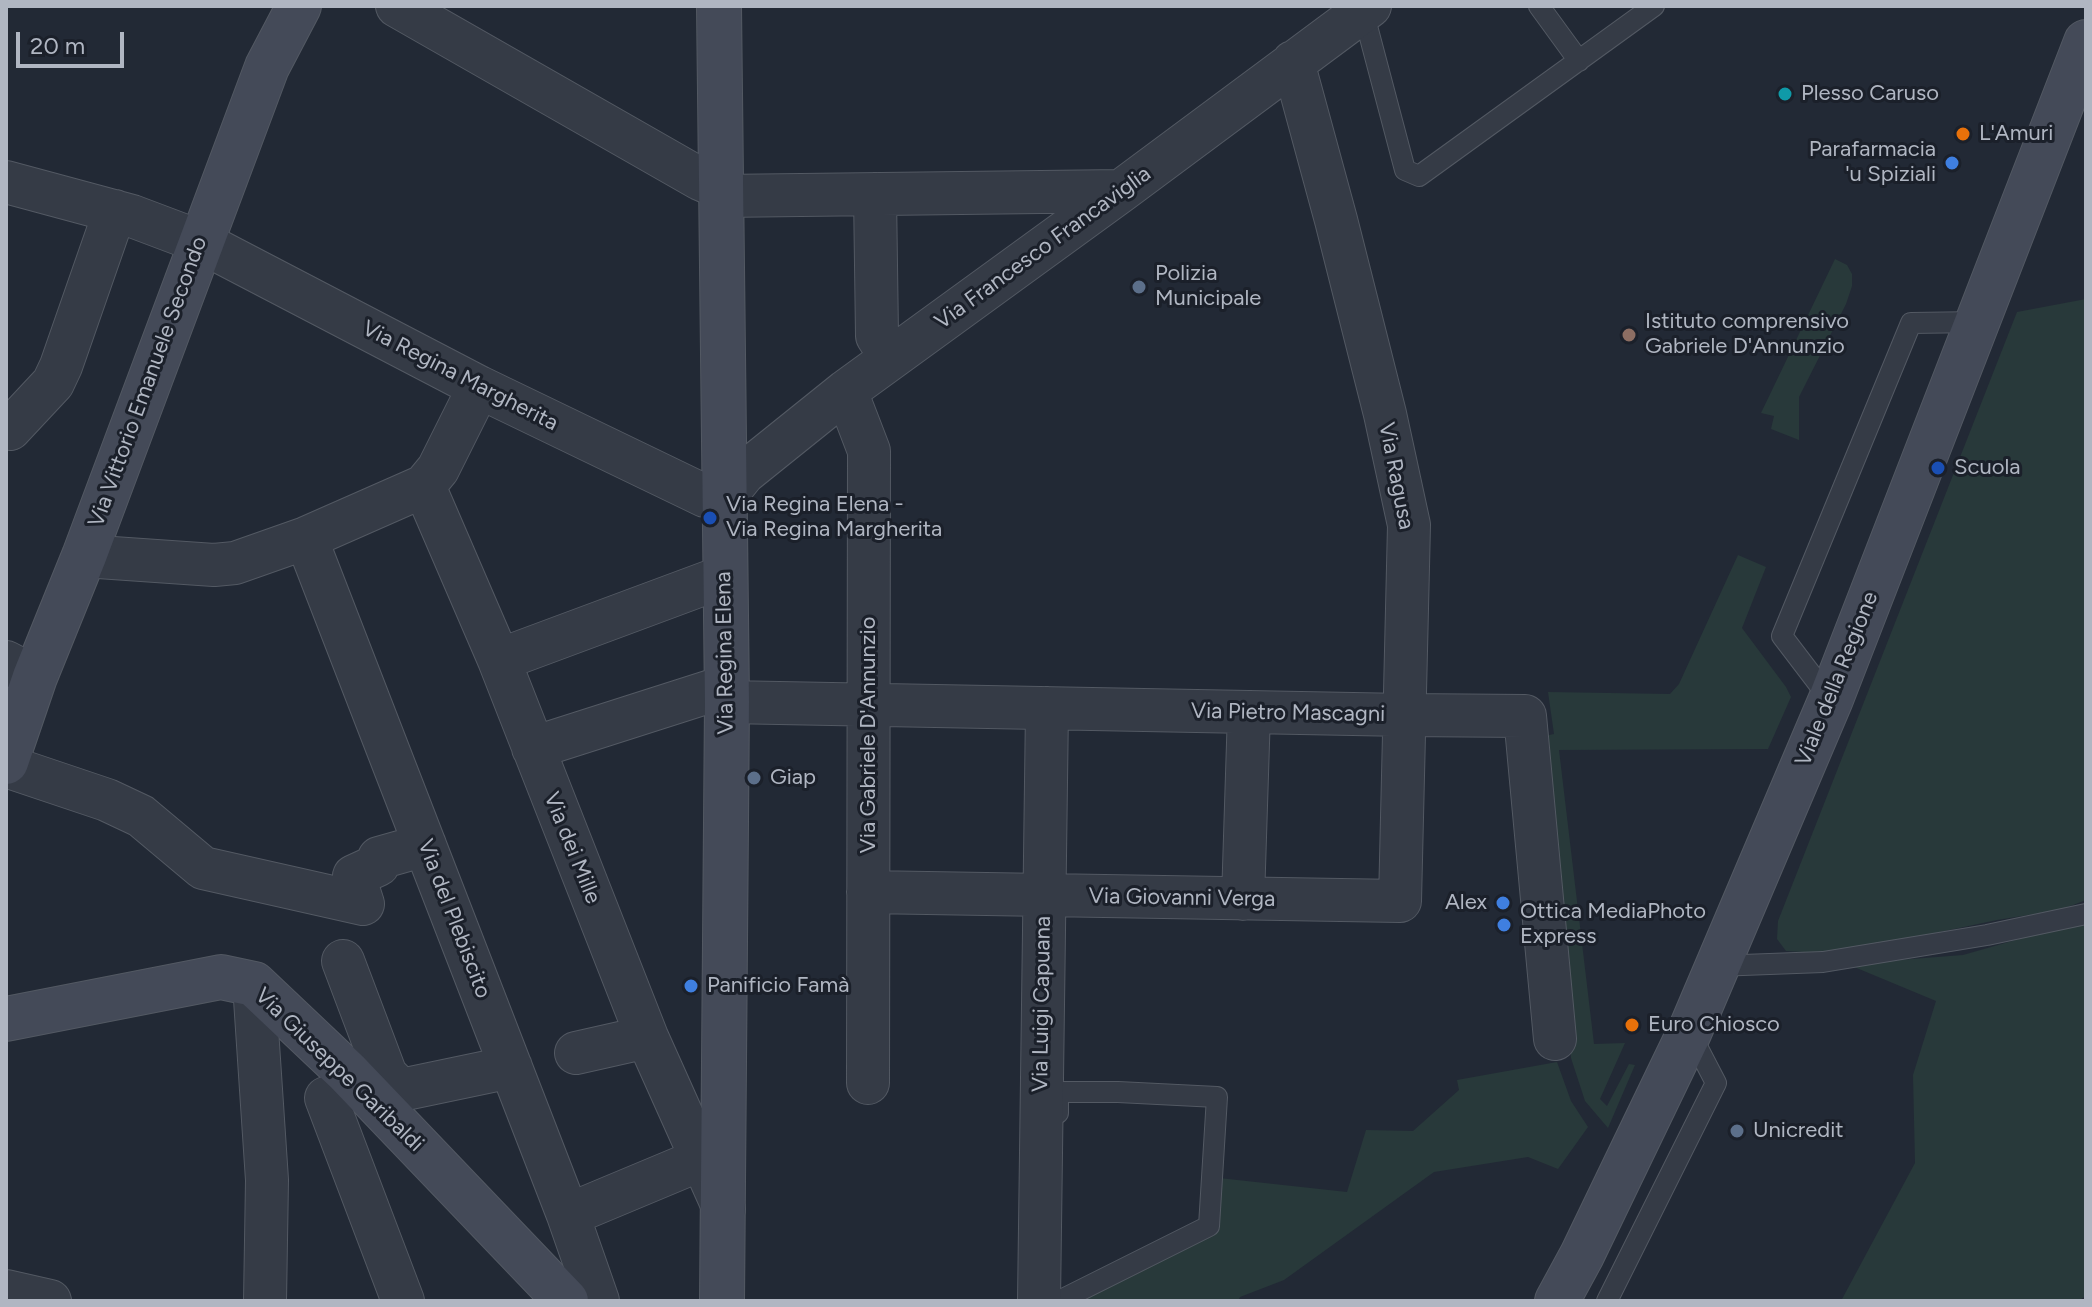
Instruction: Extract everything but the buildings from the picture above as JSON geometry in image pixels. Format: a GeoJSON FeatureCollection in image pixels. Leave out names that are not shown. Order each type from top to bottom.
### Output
{"type":"FeatureCollection","features":[{"type":"Feature","properties":{"kind":"street","name":"Via Vittorio Emanuele Secondo"},"geometry":{"type":"LineString","coordinates":[[6,764],[20,669],[84,556],[267,67],[299,6]]}},
{"type":"Feature","properties":{"kind":"street"},"geometry":{"type":"LineString","coordinates":[[397,6],[721,192],[1121,191]]}},
{"type":"Feature","properties":{"kind":"street","name":"Via Regina Elena"},"geometry":{"type":"LineString","coordinates":[[719,6],[727,694],[722,1301]]}},
{"type":"Feature","properties":{"kind":"street","name":"Via Francesco Francaviglia"},"geometry":{"type":"LineString","coordinates":[[723,499],[744,473],[846,391],[1366,8]]}},
{"type":"Feature","properties":{"kind":"street","name":"Viale della Regione"},"geometry":{"type":"LineString","coordinates":[[1557,1301],[1689,1033],[1831,699],[2086,42]]}},
{"type":"Feature","properties":{"kind":"street","name":"Via Ragusa"},"geometry":{"type":"LineString","coordinates":[[1293,62],[1385,414],[1409,525],[1400,901]]}},
{"type":"Feature","properties":{"kind":"street","name":"Via Regina Margherita"},"geometry":{"type":"LineString","coordinates":[[6,182],[115,211],[201,242],[479,387],[705,496],[723,499]]}},
{"type":"Feature","properties":{"kind":"street"},"geometry":{"type":"LineString","coordinates":[[875,194],[877,336],[891,358]]}},
{"type":"Feature","properties":{"kind":"street"},"geometry":{"type":"LineString","coordinates":[[6,427],[10,429],[53,383],[115,211]]}},
{"type":"Feature","properties":{"kind":"street"},"geometry":{"type":"LineString","coordinates":[[84,556],[225,564],[306,538],[424,486],[438,469],[479,387]]}},
{"type":"Feature","properties":{"kind":"street","name":"Via Gabriele D'Annunzio"},"geometry":{"type":"LineString","coordinates":[[846,391],[869,451],[868,1083]]}},
{"type":"Feature","properties":{"kind":"street","name":"Via dei Mille"},"geometry":{"type":"LineString","coordinates":[[424,486],[499,660],[647,1037],[724,1209]]}},
{"type":"Feature","properties":{"kind":"street","name":"Via del Plebiscito"},"geometry":{"type":"LineString","coordinates":[[306,538],[568,1215],[598,1301]]}},
{"type":"Feature","properties":{"kind":"street"},"geometry":{"type":"LineString","coordinates":[[499,660],[725,576]]}},
{"type":"Feature","properties":{"kind":"street","name":"Via Pietro Mascagni"},"geometry":{"type":"LineString","coordinates":[[533,748],[727,694],[869,705],[1525,716],[1555,1039]]}},
{"type":"Feature","properties":{"kind":"street","name":"Via Luigi Capuana"},"geometry":{"type":"LineString","coordinates":[[1047,708],[1043,895],[1052,1279]]}},
{"type":"Feature","properties":{"kind":"street"},"geometry":{"type":"LineString","coordinates":[[1243,899],[1249,712]]}},
{"type":"Feature","properties":{"kind":"street"},"geometry":{"type":"LineString","coordinates":[[6,764],[107,800],[141,816],[203,868],[363,904],[354,876],[378,865],[379,858],[425,845]]}},
{"type":"Feature","properties":{"kind":"street","name":"Via Giovanni Verga"},"geometry":{"type":"LineString","coordinates":[[868,892],[1400,901]]}},
{"type":"Feature","properties":{"kind":"street"},"geometry":{"type":"LineString","coordinates":[[343,961],[386,1075],[401,1090],[511,1067]]}},
{"type":"Feature","properties":{"kind":"street","name":"Via Giuseppe Garibaldi"},"geometry":{"type":"LineString","coordinates":[[6,1019],[221,977],[254,984],[347,1072],[566,1301]]}},
{"type":"Feature","properties":{"kind":"street"},"geometry":{"type":"LineString","coordinates":[[254,984],[267,1180],[265,1301]]}},
{"type":"Feature","properties":{"kind":"street"},"geometry":{"type":"LineString","coordinates":[[576,1053],[647,1037]]}},
{"type":"Feature","properties":{"kind":"street"},"geometry":{"type":"LineString","coordinates":[[326,1098],[403,1301]]}},
{"type":"Feature","properties":{"kind":"street"},"geometry":{"type":"LineString","coordinates":[[568,1215],[702,1159]]}},
{"type":"Feature","properties":{"kind":"street"},"geometry":{"type":"LineString","coordinates":[[6,1291],[50,1301]]}},
{"type":"Feature","properties":{"kind":"lane"},"geometry":{"type":"LineString","coordinates":[[1539,6],[1579,61]]}},
{"type":"Feature","properties":{"kind":"lane"},"geometry":{"type":"LineString","coordinates":[[1366,8],[1405,170],[1419,176],[1654,6]]}},
{"type":"Feature","properties":{"kind":"lane"},"geometry":{"type":"LineString","coordinates":[[1831,699],[1782,636],[1911,323],[1978,322]]}},
{"type":"Feature","properties":{"kind":"lane"},"geometry":{"type":"LineString","coordinates":[[1716,966],[1823,962],[1987,935],[2086,914]]}},
{"type":"Feature","properties":{"kind":"lane"},"geometry":{"type":"LineString","coordinates":[[1607,1301],[1716,1083],[1689,1033]]}},
{"type":"Feature","properties":{"kind":"lane"},"geometry":{"type":"LineString","coordinates":[[1058,1092],[1217,1097],[1209,1226],[1059,1301],[1052,1279],[1058,1092]]}},
{"type":"Feature","properties":{"kind":"shaded area"},"geometry":{"type":"Polygon","coordinates":[[[1835,259],[1847,265],[1852,274],[1852,286],[1799,397],[1799,440],[1771,429],[1774,416],[1761,413],[1835,259]]]}},
{"type":"Feature","properties":{"kind":"shaded area"},"geometry":{"type":"Polygon","coordinates":[[[2086,299],[2086,900],[2060,910],[1836,954],[1786,951],[1777,939],[1778,921],[2017,312],[2086,299]]]}},
{"type":"Feature","properties":{"kind":"shaded area"},"geometry":{"type":"Polygon","coordinates":[[[1738,555],[1766,567],[1742,628],[1791,697],[1768,749],[1559,750],[1594,1044],[1625,1043],[1600,1099],[1607,1106],[1629,1064],[1635,1065],[1608,1128],[1585,1101],[1571,1058],[1540,737],[1554,734],[1548,692],[1670,694],[1679,684],[1738,555]]]}},
{"type":"Feature","properties":{"kind":"shaded area"},"geometry":{"type":"Polygon","coordinates":[[[2086,925],[2086,1296],[2078,1301],[1841,1301],[1915,1163],[1913,1075],[1936,1001],[1847,964],[1963,955],[2054,929],[2086,925]]]}},
{"type":"Feature","properties":{"kind":"shaded area"},"geometry":{"type":"Polygon","coordinates":[[[1557,1062],[1571,1101],[1588,1127],[1558,1169],[1528,1157],[1434,1172],[1284,1280],[1240,1297],[1238,1301],[1082,1301],[1082,1295],[1219,1227],[1219,1178],[1347,1192],[1366,1130],[1413,1131],[1459,1090],[1457,1080],[1557,1062]]]}},
{"type":"Feature","properties":{"kind":"place","name":"Plesso Caruso"},"geometry":{"type":"Point","coordinates":[1785,94]}},
{"type":"Feature","properties":{"kind":"place","name":"L'Amuri"},"geometry":{"type":"Point","coordinates":[1963,134]}},
{"type":"Feature","properties":{"kind":"place","name":"Parafarmacia 'u Spiziali"},"geometry":{"type":"Point","coordinates":[1952,163]}},
{"type":"Feature","properties":{"kind":"place","name":"Polizia Municipale"},"geometry":{"type":"Point","coordinates":[1139,287]}},
{"type":"Feature","properties":{"kind":"place","name":"Istituto comprensivo Gabriele D'Annunzio"},"geometry":{"type":"Point","coordinates":[1629,335]}},
{"type":"Feature","properties":{"kind":"place","name":"Scuola"},"geometry":{"type":"Point","coordinates":[1938,468]}},
{"type":"Feature","properties":{"kind":"place","name":"Via Regina Elena - Via Regina Margherita"},"geometry":{"type":"Point","coordinates":[710,518]}},
{"type":"Feature","properties":{"kind":"place","name":"Giap"},"geometry":{"type":"Point","coordinates":[754,778]}},
{"type":"Feature","properties":{"kind":"place","name":"Alex"},"geometry":{"type":"Point","coordinates":[1503,903]}},
{"type":"Feature","properties":{"kind":"place","name":"Ottica MediaPhoto Express"},"geometry":{"type":"Point","coordinates":[1504,925]}},
{"type":"Feature","properties":{"kind":"place","name":"Panificio Famà"},"geometry":{"type":"Point","coordinates":[691,986]}},
{"type":"Feature","properties":{"kind":"place","name":"Euro Chiosco"},"geometry":{"type":"Point","coordinates":[1632,1025]}},
{"type":"Feature","properties":{"kind":"place","name":"Unicredit"},"geometry":{"type":"Point","coordinates":[1737,1131]}}]}
